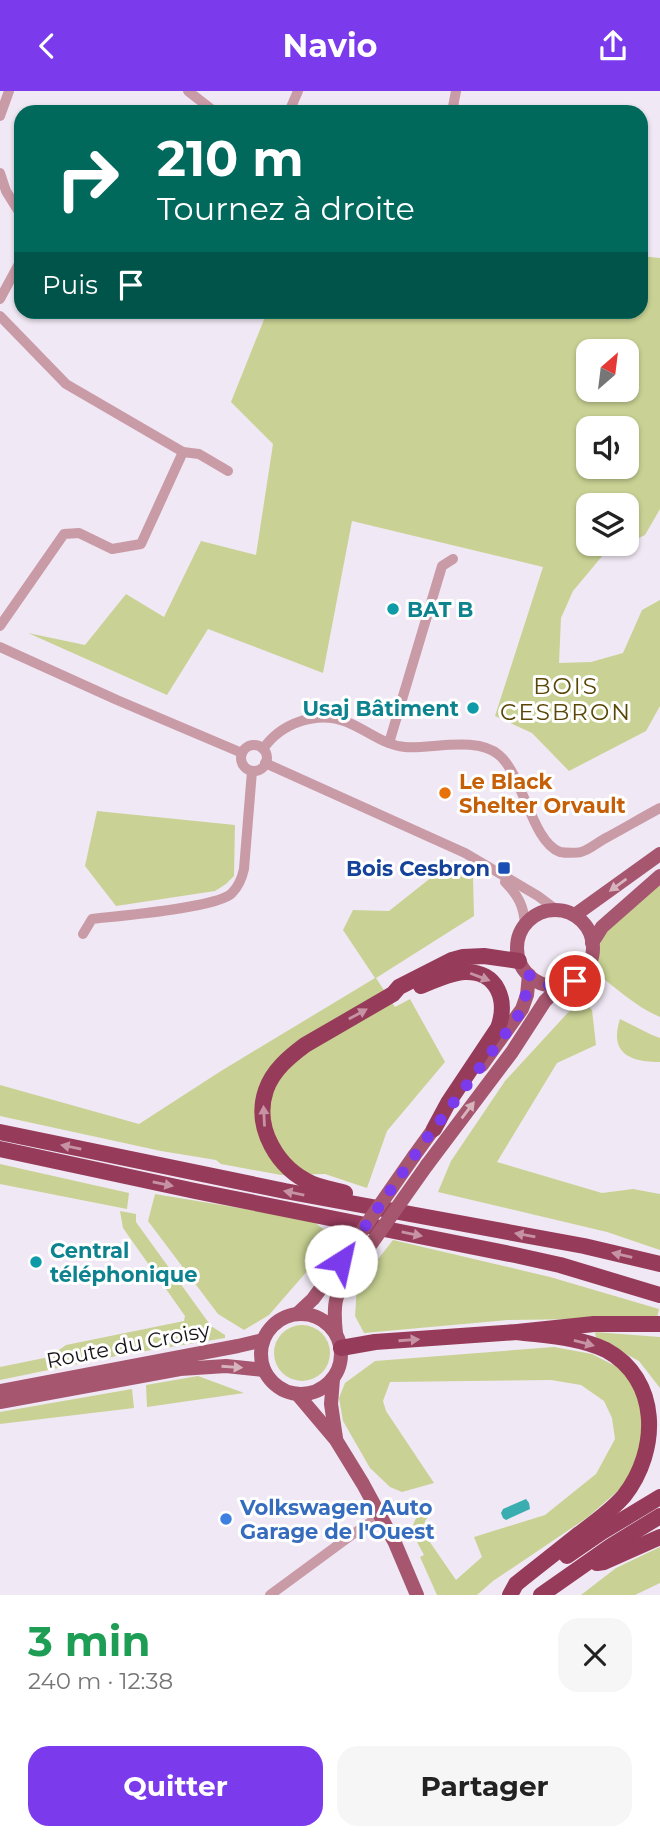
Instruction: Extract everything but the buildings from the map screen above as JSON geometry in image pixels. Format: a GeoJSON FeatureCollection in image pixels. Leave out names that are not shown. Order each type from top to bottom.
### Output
{"type":"FeatureCollection","features":[{"type":"Feature","properties":{"kind":"highway"},"geometry":{"type":"LineString","coordinates":[[393,995],[399,987],[452,960],[484,955],[519,961]]}},
{"type":"Feature","properties":{"kind":"highway"},"geometry":{"type":"LineString","coordinates":[[386,1210],[369,1198],[313,1184],[291,1170],[273,1149],[266,1133],[263,1111],[266,1091],[273,1077],[291,1055],[393,995],[403,994],[452,974],[479,974],[492,981],[501,995],[502,1017],[498,1028],[434,1129]]}},
{"type":"Feature","properties":{"kind":"highway"},"geometry":{"type":"LineString","coordinates":[[0,1132],[260,1186],[574,1244],[660,1264]]}},
{"type":"Feature","properties":{"kind":"highway"},"geometry":{"type":"LineString","coordinates":[[0,1149],[515,1255],[660,1295]]}},
{"type":"Feature","properties":{"kind":"highway"},"geometry":{"type":"LineString","coordinates":[[339,1341],[375,1342],[594,1324],[660,1324]]}},
{"type":"Feature","properties":{"kind":"highway"},"geometry":{"type":"LineString","coordinates":[[513,1595],[516,1584],[625,1495],[647,1462],[656,1427],[653,1404],[645,1384],[638,1373],[621,1358],[598,1346],[579,1341],[517,1332]]}},
{"type":"Feature","properties":{"kind":"highway"},"geometry":{"type":"LineString","coordinates":[[513,1595],[581,1547],[660,1497]]}},
{"type":"Feature","properties":{"kind":"highway"},"geometry":{"type":"LineString","coordinates":[[541,1595],[660,1516]]}},
{"type":"Feature","properties":{"kind":"highway"},"geometry":{"type":"LineString","coordinates":[[584,1564],[604,1562],[660,1537]]}},
{"type":"Feature","properties":{"kind":"main road"},"geometry":{"type":"LineString","coordinates":[[575,915],[660,854]]}},
{"type":"Feature","properties":{"kind":"main road"},"geometry":{"type":"LineString","coordinates":[[592,943],[602,926],[660,876]]}},
{"type":"Feature","properties":{"kind":"main road"},"geometry":{"type":"LineString","coordinates":[[339,1341],[332,1328],[319,1318],[297,1314],[282,1318],[271,1327],[263,1340],[260,1350],[264,1370],[277,1387],[298,1395],[324,1388],[333,1379],[340,1366],[339,1341],[334,1315],[335,1298],[427,1165],[512,1052],[545,1001],[559,987],[575,981],[586,971],[591,959],[590,932],[575,915],[554,908],[535,915],[525,925],[517,946],[519,961],[529,975],[539,982],[559,987]]}},
{"type":"Feature","properties":{"kind":"main road"},"geometry":{"type":"LineString","coordinates":[[297,1314],[313,1299],[414,1156],[521,1012],[527,995],[529,975]]}},
{"type":"Feature","properties":{"kind":"main road","name":"Route du Croisy"},"geometry":{"type":"LineString","coordinates":[[0,1391],[263,1340]]}},
{"type":"Feature","properties":{"kind":"main road","name":"Route du Croisy"},"geometry":{"type":"LineString","coordinates":[[0,1402],[180,1369],[226,1366],[264,1370]]}},
{"type":"Feature","properties":{"kind":"main road"},"geometry":{"type":"LineString","coordinates":[[333,1379],[331,1404],[336,1440]]}},
{"type":"Feature","properties":{"kind":"main road"},"geometry":{"type":"LineString","coordinates":[[298,1395],[336,1440],[382,1517],[417,1595]]}},
{"type":"Feature","properties":{"kind":"street"},"geometry":{"type":"LineString","coordinates":[[0,116],[9,91]]}},
{"type":"Feature","properties":{"kind":"street"},"geometry":{"type":"LineString","coordinates":[[188,91],[206,105]]}},
{"type":"Feature","properties":{"kind":"street"},"geometry":{"type":"LineString","coordinates":[[0,173],[14,204]]}},
{"type":"Feature","properties":{"kind":"street"},"geometry":{"type":"LineString","coordinates":[[0,299],[14,273]]}},
{"type":"Feature","properties":{"kind":"street"},"geometry":{"type":"LineString","coordinates":[[0,316],[66,384],[183,452],[199,454],[228,471]]}},
{"type":"Feature","properties":{"kind":"street"},"geometry":{"type":"LineString","coordinates":[[0,627],[64,534],[79,533],[113,548],[141,544],[183,452]]}},
{"type":"Feature","properties":{"kind":"street"},"geometry":{"type":"LineString","coordinates":[[389,743],[442,565],[453,559]]}},
{"type":"Feature","properties":{"kind":"street"},"geometry":{"type":"LineString","coordinates":[[0,647],[242,753]]}},
{"type":"Feature","properties":{"kind":"street"},"geometry":{"type":"LineString","coordinates":[[263,749],[281,731],[300,720],[314,717],[348,722],[389,743],[408,747],[477,746],[496,752],[508,763],[544,840],[560,852],[580,853],[660,808]]}},
{"type":"Feature","properties":{"kind":"street"},"geometry":{"type":"LineString","coordinates":[[251,745],[263,749],[265,763],[260,769],[252,771],[243,764],[244,749],[251,745]]}},
{"type":"Feature","properties":{"kind":"street"},"geometry":{"type":"LineString","coordinates":[[265,763],[465,853],[554,908]]}},
{"type":"Feature","properties":{"kind":"street"},"geometry":{"type":"LineString","coordinates":[[83,934],[92,919],[186,907],[231,895],[241,881],[244,869],[252,771]]}},
{"type":"Feature","properties":{"kind":"street"},"geometry":{"type":"LineString","coordinates":[[494,870],[514,890],[522,903],[525,925]]}},
{"type":"Feature","properties":{"kind":"street"},"geometry":{"type":"LineString","coordinates":[[270,1595],[370,1522],[382,1517]]}},
{"type":"Feature","properties":{"kind":"green space"},"geometry":{"type":"Polygon","coordinates":[[[648,257],[660,258],[660,509],[645,535],[639,538],[639,493],[576,493],[576,556],[602,556],[573,591],[561,618],[559,663],[591,662],[623,653],[642,610],[660,600],[660,706],[646,731],[569,771],[532,733],[495,716],[543,567],[352,521],[323,673],[208,629],[167,695],[28,633],[85,645],[126,594],[164,617],[201,541],[256,555],[273,444],[231,402],[264,319],[648,319],[648,257]]]}},
{"type":"Feature","properties":{"kind":"green space"},"geometry":{"type":"Polygon","coordinates":[[[97,811],[235,825],[234,876],[215,891],[116,906],[85,866],[97,811]]]}},
{"type":"Feature","properties":{"kind":"green space"},"geometry":{"type":"Polygon","coordinates":[[[452,861],[473,877],[474,916],[376,978],[395,1007],[410,999],[445,1062],[387,1131],[367,1188],[325,1174],[281,1175],[0,1116],[0,1085],[139,1124],[375,978],[343,930],[353,910],[389,911],[452,861]]]}},
{"type":"Feature","properties":{"kind":"green space"},"geometry":{"type":"Polygon","coordinates":[[[660,883],[660,1017],[633,1002],[593,971],[605,933],[660,883]]]}},
{"type":"Feature","properties":{"kind":"green space"},"geometry":{"type":"Polygon","coordinates":[[[586,1004],[592,1010],[596,1045],[557,1063],[497,1162],[602,1193],[633,1189],[660,1194],[660,1250],[607,1232],[438,1192],[451,1161],[505,1081],[574,1006],[586,1004]]]}},
{"type":"Feature","properties":{"kind":"green space"},"geometry":{"type":"Polygon","coordinates":[[[620,1019],[660,1038],[660,1062],[639,1060],[624,1053],[617,1040],[620,1019]]]}},
{"type":"Feature","properties":{"kind":"green space"},"geometry":{"type":"Polygon","coordinates":[[[0,1164],[129,1193],[127,1209],[0,1184],[0,1164]]]}},
{"type":"Feature","properties":{"kind":"green space"},"geometry":{"type":"Polygon","coordinates":[[[155,1194],[312,1220],[335,1239],[269,1315],[244,1330],[218,1314],[148,1221],[155,1194]]]}},
{"type":"Feature","properties":{"kind":"green space"},"geometry":{"type":"Polygon","coordinates":[[[120,1211],[136,1214],[136,1222],[211,1326],[225,1335],[225,1338],[121,1355],[0,1380],[0,1367],[49,1357],[66,1345],[184,1321],[185,1316],[123,1228],[120,1211]]]}},
{"type":"Feature","properties":{"kind":"green space"},"geometry":{"type":"Polygon","coordinates":[[[393,1240],[550,1277],[659,1309],[657,1318],[508,1320],[364,1333],[355,1316],[357,1286],[393,1240]]]}},
{"type":"Feature","properties":{"kind":"green space"},"geometry":{"type":"Polygon","coordinates":[[[302,1325],[313,1327],[322,1333],[328,1342],[328,1364],[322,1373],[313,1379],[302,1381],[291,1379],[282,1373],[276,1364],[274,1353],[276,1342],[282,1333],[291,1327],[302,1325]]]}},
{"type":"Feature","properties":{"kind":"green space"},"geometry":{"type":"Polygon","coordinates":[[[595,1332],[660,1337],[660,1388],[639,1361],[596,1338],[595,1332]]]}},
{"type":"Feature","properties":{"kind":"green space"},"geometry":{"type":"Polygon","coordinates":[[[554,1347],[592,1354],[625,1371],[640,1398],[647,1435],[638,1465],[620,1489],[588,1517],[493,1581],[477,1595],[437,1595],[420,1557],[424,1555],[413,1531],[415,1521],[424,1508],[428,1517],[425,1521],[425,1535],[456,1580],[482,1557],[474,1537],[545,1515],[596,1474],[615,1439],[612,1418],[604,1401],[581,1385],[551,1380],[390,1382],[383,1401],[386,1411],[434,1483],[402,1492],[390,1487],[370,1468],[343,1421],[339,1398],[345,1383],[375,1361],[554,1347]]]}},
{"type":"Feature","properties":{"kind":"green space"},"geometry":{"type":"Polygon","coordinates":[[[198,1376],[244,1393],[147,1407],[146,1385],[198,1376]]]}},
{"type":"Feature","properties":{"kind":"green space"},"geometry":{"type":"Polygon","coordinates":[[[132,1389],[134,1408],[0,1424],[0,1412],[132,1389]]]}},
{"type":"Feature","properties":{"kind":"green space"},"geometry":{"type":"Polygon","coordinates":[[[660,1547],[660,1583],[635,1595],[581,1595],[616,1568],[660,1547]]]}},
{"type":"Feature","properties":{"kind":"water"},"geometry":{"type":"Polygon","coordinates":[[[526,1499],[530,1509],[506,1520],[503,1518],[503,1509],[526,1499]]]}},
{"type":"Feature","properties":{"kind":"place","name":"BAT B"},"geometry":{"type":"Point","coordinates":[393,609]}},
{"type":"Feature","properties":{"kind":"place","name":"Usaj Bâtiment"},"geometry":{"type":"Point","coordinates":[473,708]}},
{"type":"Feature","properties":{"kind":"place","name":"Le Black Shelter Orvault"},"geometry":{"type":"Point","coordinates":[445,793]}},
{"type":"Feature","properties":{"kind":"place","name":"Bois Cesbron"},"geometry":{"type":"Point","coordinates":[504,868]}},
{"type":"Feature","properties":{"kind":"place","name":"Central téléphonique"},"geometry":{"type":"Point","coordinates":[36,1262]}},
{"type":"Feature","properties":{"kind":"place","name":"Volkswagen Auto Garage de l'Ouest"},"geometry":{"type":"Point","coordinates":[226,1519]}},
{"type":"Feature","properties":{"kind":"district","name":"BOIS CESBRON"},"geometry":{"type":"Point","coordinates":[566,699]}},
{"type":"Feature","properties":{"kind":"route"},"geometry":{"type":"LineString","coordinates":[[341,1261],[424,1142],[515,1021],[527,995],[529,975],[539,982],[559,987],[575,981]]}}]}
